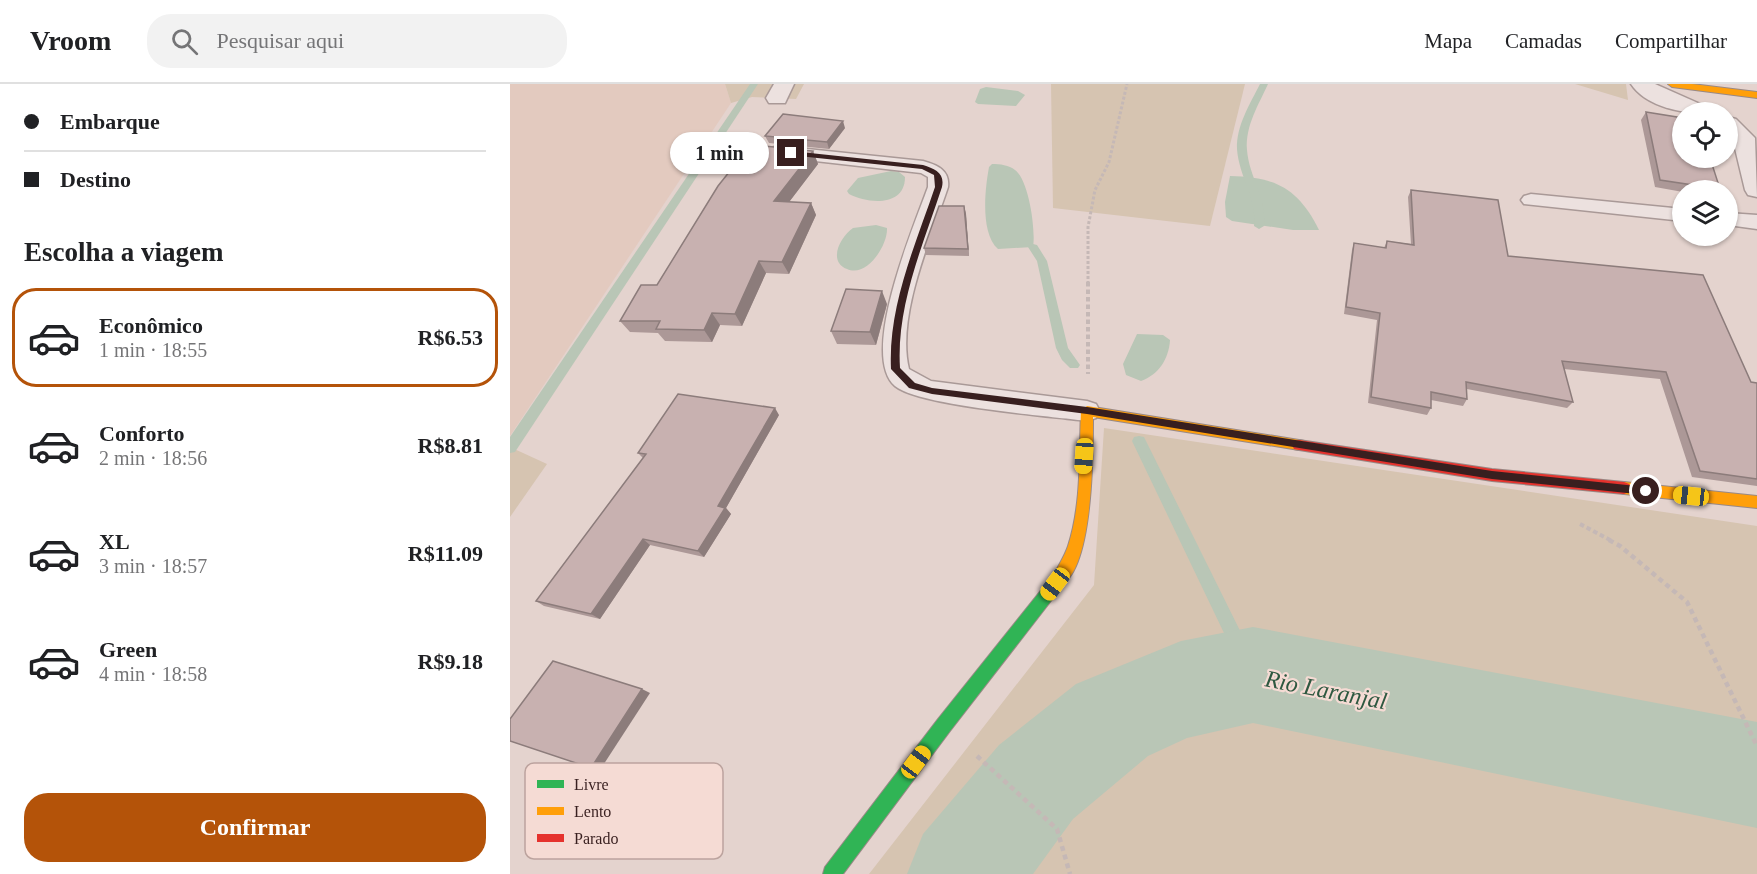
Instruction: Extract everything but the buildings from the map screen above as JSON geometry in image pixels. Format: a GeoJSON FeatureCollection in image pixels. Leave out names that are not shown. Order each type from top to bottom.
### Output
{"type":"FeatureCollection","features":[{"type":"Feature","properties":{"kind":"street"},"geometry":{"type":"LineString","coordinates":[[1641,84],[1675,102]]}},
{"type":"Feature","properties":{"kind":"street"},"geometry":{"type":"LineString","coordinates":[[1672,84],[1757,95]]}},
{"type":"Feature","properties":{"kind":"street"},"geometry":{"type":"LineString","coordinates":[[1738,133],[1744,138],[1757,190]]}},
{"type":"Feature","properties":{"kind":"street"},"geometry":{"type":"LineString","coordinates":[[832,874],[944,724],[1064,573],[1074,551],[1079,524],[1087,411],[1492,475],[1757,502]]}},
{"type":"Feature","properties":{"kind":"lane"},"geometry":{"type":"LineString","coordinates":[[769,151],[923,167],[937,174],[940,180],[903,294],[893,356],[896,369],[902,378],[912,385],[932,391],[1087,411]]}},
{"type":"Feature","properties":{"kind":"lane"},"geometry":{"type":"LineString","coordinates":[[1531,200],[1672,214]]}},
{"type":"Feature","properties":{"kind":"lane"},"geometry":{"type":"LineString","coordinates":[[1738,220],[1757,222]]}},
{"type":"Feature","properties":{"kind":"path"},"geometry":{"type":"LineString","coordinates":[[1087,411],[1088,227],[1095,190],[1109,162],[1127,84]]}},
{"type":"Feature","properties":{"kind":"path"},"geometry":{"type":"LineString","coordinates":[[1571,519],[1620,546],[1687,602],[1757,746]]}},
{"type":"Feature","properties":{"kind":"path"},"geometry":{"type":"LineString","coordinates":[[991,768],[1057,829],[1070,874]]}},
{"type":"Feature","properties":{"kind":"shaded area"},"geometry":{"type":"Polygon","coordinates":[[[510,84],[725,84],[731,103],[510,436],[510,84]]]}},
{"type":"Feature","properties":{"kind":"shaded area"},"geometry":{"type":"Polygon","coordinates":[[[725,84],[804,84],[796,99],[752,97],[731,103],[725,84]]]}},
{"type":"Feature","properties":{"kind":"shaded area"},"geometry":{"type":"Polygon","coordinates":[[[1051,84],[1245,84],[1210,226],[1053,208],[1051,84]]]}},
{"type":"Feature","properties":{"kind":"shaded area"},"geometry":{"type":"Polygon","coordinates":[[[1575,84],[1626,84],[1628,100],[1575,84]]]}},
{"type":"Feature","properties":{"kind":"shaded area"},"geometry":{"type":"Polygon","coordinates":[[[986,87],[1018,91],[1025,95],[1016,106],[978,104],[975,102],[980,89],[986,87]]]}},
{"type":"Feature","properties":{"kind":"shaded area"},"geometry":{"type":"Polygon","coordinates":[[[992,164],[1013,168],[1024,184],[1032,218],[1033,247],[998,249],[992,242],[986,222],[985,198],[989,167],[992,164]]]}},
{"type":"Feature","properties":{"kind":"shaded area"},"geometry":{"type":"Polygon","coordinates":[[[891,171],[899,172],[905,177],[899,194],[892,198],[866,200],[849,194],[847,191],[858,178],[891,171]]]}},
{"type":"Feature","properties":{"kind":"shaded area"},"geometry":{"type":"Polygon","coordinates":[[[1230,176],[1260,179],[1284,188],[1303,204],[1319,230],[1293,230],[1232,221],[1226,217],[1225,202],[1230,176]]]}},
{"type":"Feature","properties":{"kind":"shaded area"},"geometry":{"type":"Polygon","coordinates":[[[876,225],[887,228],[884,243],[875,258],[862,269],[855,271],[841,265],[837,255],[838,248],[848,232],[853,228],[876,225]]]}},
{"type":"Feature","properties":{"kind":"shaded area"},"geometry":{"type":"Polygon","coordinates":[[[1137,334],[1163,335],[1170,340],[1162,365],[1153,375],[1141,381],[1126,375],[1123,364],[1137,334]]]}},
{"type":"Feature","properties":{"kind":"shaded area"},"geometry":{"type":"Polygon","coordinates":[[[1104,428],[1757,526],[1757,874],[869,874],[1094,585],[1104,428]]]}},
{"type":"Feature","properties":{"kind":"shaded area"},"geometry":{"type":"Polygon","coordinates":[[[510,447],[547,464],[510,517],[510,447]]]}},
{"type":"Feature","properties":{"kind":"waterway"},"geometry":{"type":"LineString","coordinates":[[510,448],[754,84]]}},
{"type":"Feature","properties":{"kind":"waterway"},"geometry":{"type":"LineString","coordinates":[[1259,226],[1259,206],[1244,160],[1242,141],[1249,116],[1264,84]]}},
{"type":"Feature","properties":{"kind":"waterway"},"geometry":{"type":"LineString","coordinates":[[1033,247],[1042,261],[1062,348],[1066,357],[1074,365]]}},
{"type":"Feature","properties":{"kind":"waterway"},"geometry":{"type":"LineString","coordinates":[[1139,441],[1253,675]]}},
{"type":"Feature","properties":{"kind":"waterway","name":"Rio Laranjal"},"geometry":{"type":"LineString","coordinates":[[963,874],[1036,782],[1112,720],[1181,690],[1253,675],[1702,766],[1757,775]]}},
{"type":"Feature","properties":{"kind":"traffic: fast"},"geometry":{"type":"LineString","coordinates":[[832,874],[944,725],[1059,579]]}},
{"type":"Feature","properties":{"kind":"traffic: slow"},"geometry":{"type":"LineString","coordinates":[[1672,84],[1757,95]]}},
{"type":"Feature","properties":{"kind":"traffic: slow"},"geometry":{"type":"LineString","coordinates":[[1059,579],[1069,563],[1081,522],[1087,411],[1299,445]]}},
{"type":"Feature","properties":{"kind":"traffic: slow"},"geometry":{"type":"LineString","coordinates":[[1624,488],[1757,502]]}},
{"type":"Feature","properties":{"kind":"traffic: jam"},"geometry":{"type":"LineString","coordinates":[[1299,445],[1492,475],[1624,488]]}},
{"type":"Feature","properties":{"kind":"route"},"geometry":{"type":"LineString","coordinates":[[791,153],[923,167],[937,174],[940,180],[903,294],[894,346],[893,356],[896,369],[902,378],[912,385],[932,391],[1087,411],[1492,475],[1646,491]]}}]}
